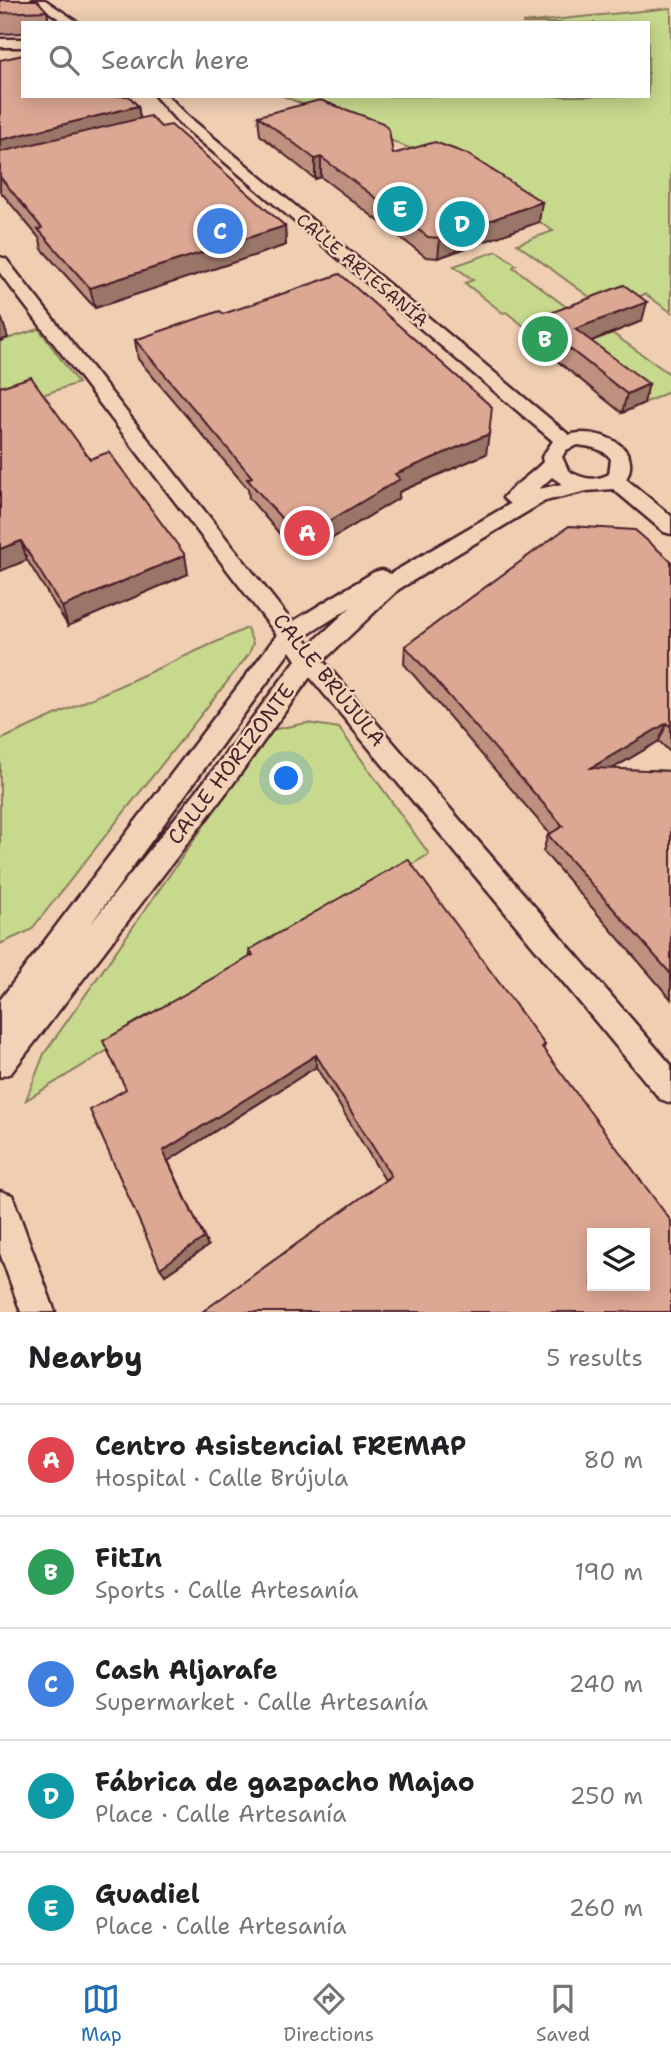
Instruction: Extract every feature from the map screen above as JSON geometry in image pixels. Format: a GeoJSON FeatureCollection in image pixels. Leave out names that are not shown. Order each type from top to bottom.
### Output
{"type":"FeatureCollection","features":[{"type":"Feature","properties":{"kind":"street"},"geometry":{"type":"LineString","coordinates":[[37,0],[62,19]]}},
{"type":"Feature","properties":{"kind":"street"},"geometry":{"type":"LineString","coordinates":[[0,43],[21,43]]}},
{"type":"Feature","properties":{"kind":"street","name":"CALLE ARTESANÍA"},"geometry":{"type":"LineString","coordinates":[[162,98],[178,122],[565,442]]}},
{"type":"Feature","properties":{"kind":"street","name":"CALLE BRÚJULA"},"geometry":{"type":"LineString","coordinates":[[0,262],[309,660],[671,1088]]}},
{"type":"Feature","properties":{"kind":"street"},"geometry":{"type":"LineString","coordinates":[[587,439],[609,446],[622,460],[624,467],[614,480],[596,485],[586,485],[564,477],[553,464],[554,451],[565,442],[587,439]]}},
{"type":"Feature","properties":{"kind":"street","name":"CALLE HORIZONTE"},"geometry":{"type":"LineString","coordinates":[[0,1024],[290,634],[531,486],[553,464]]}},
{"type":"Feature","properties":{"kind":"street"},"geometry":{"type":"LineString","coordinates":[[614,480],[671,527]]}},
{"type":"Feature","properties":{"kind":"street","name":"CALLE HORIZONTE"},"geometry":{"type":"LineString","coordinates":[[0,1062],[223,777],[309,660],[391,583],[539,496],[586,485]]}},
{"type":"Feature","properties":{"kind":"street"},"geometry":{"type":"LineString","coordinates":[[0,1207],[38,1312]]}},
{"type":"Feature","properties":{"kind":"green space"},"geometry":{"type":"Polygon","coordinates":[[[671,8],[671,312],[645,294],[606,309],[517,244],[553,231],[467,172],[288,98],[650,98],[650,21],[542,21],[671,8]]]}},
{"type":"Feature","properties":{"kind":"green space"},"geometry":{"type":"Polygon","coordinates":[[[497,251],[516,265],[513,267],[573,312],[529,330],[465,283],[473,280],[454,266],[497,251]]]}},
{"type":"Feature","properties":{"kind":"green space"},"geometry":{"type":"Polygon","coordinates":[[[39,329],[78,383],[0,409],[0,341],[39,329]]]}},
{"type":"Feature","properties":{"kind":"green space"},"geometry":{"type":"Polygon","coordinates":[[[612,333],[671,375],[671,391],[644,403],[572,349],[612,333]]]}},
{"type":"Feature","properties":{"kind":"green space"},"geometry":{"type":"Polygon","coordinates":[[[247,628],[253,643],[249,654],[31,930],[0,944],[0,740],[247,628]]]}},
{"type":"Feature","properties":{"kind":"green space"},"geometry":{"type":"Polygon","coordinates":[[[307,723],[339,728],[429,854],[26,1100],[44,1054],[271,730],[307,723]]]}},
{"type":"Feature","properties":{"kind":"building"},"geometry":{"type":"Polygon","coordinates":[[[0,0],[37,0],[47,11],[0,13],[0,0]]]}},
{"type":"Feature","properties":{"kind":"building"},"geometry":{"type":"Polygon","coordinates":[[[21,55],[21,98],[131,98],[138,106],[0,140],[0,60],[21,55]]]}},
{"type":"Feature","properties":{"kind":"building"},"geometry":{"type":"Polygon","coordinates":[[[320,100],[383,123],[389,130],[393,154],[435,142],[467,154],[542,202],[440,238],[428,237],[321,157],[315,159],[258,116],[320,100]]]}},
{"type":"Feature","properties":{"kind":"building"},"geometry":{"type":"Polygon","coordinates":[[[150,116],[161,127],[171,125],[285,226],[90,288],[38,229],[42,228],[0,177],[0,152],[150,116]]]}},
{"type":"Feature","properties":{"kind":"building"},"geometry":{"type":"Polygon","coordinates":[[[340,274],[492,407],[489,434],[395,474],[400,479],[311,532],[289,527],[247,479],[252,477],[135,340],[220,311],[223,314],[340,274]]]}},
{"type":"Feature","properties":{"kind":"building"},"geometry":{"type":"Polygon","coordinates":[[[624,285],[647,302],[575,329],[649,384],[627,394],[560,341],[567,333],[555,337],[532,320],[624,285]]]}},
{"type":"Feature","properties":{"kind":"building"},"geometry":{"type":"Polygon","coordinates":[[[31,377],[90,459],[109,452],[185,555],[62,607],[21,541],[0,549],[0,387],[31,377]]]}},
{"type":"Feature","properties":{"kind":"building"},"geometry":{"type":"Polygon","coordinates":[[[569,526],[635,530],[671,561],[671,727],[667,723],[591,768],[671,771],[671,974],[548,835],[563,826],[405,646],[569,526]]]}},
{"type":"Feature","properties":{"kind":"building"},"geometry":{"type":"Polygon","coordinates":[[[408,859],[671,1221],[671,1312],[202,1312],[391,1176],[316,1055],[163,1151],[204,1238],[160,1268],[90,1110],[126,1089],[103,1041],[253,955],[249,950],[408,859]]]}},
{"type":"Feature","properties":{"kind":"place","name":"Guadiel"},"geometry":{"type":"Point","coordinates":[400,209]}},
{"type":"Feature","properties":{"kind":"place","name":"Fábrica de gazpacho Majao"},"geometry":{"type":"Point","coordinates":[462,224]}},
{"type":"Feature","properties":{"kind":"place","name":"Cash Aljarafe"},"geometry":{"type":"Point","coordinates":[220,231]}},
{"type":"Feature","properties":{"kind":"place","name":"FitIn"},"geometry":{"type":"Point","coordinates":[545,339]}},
{"type":"Feature","properties":{"kind":"place","name":"Centro Asistencial FREMAP"},"geometry":{"type":"Point","coordinates":[307,533]}}]}
